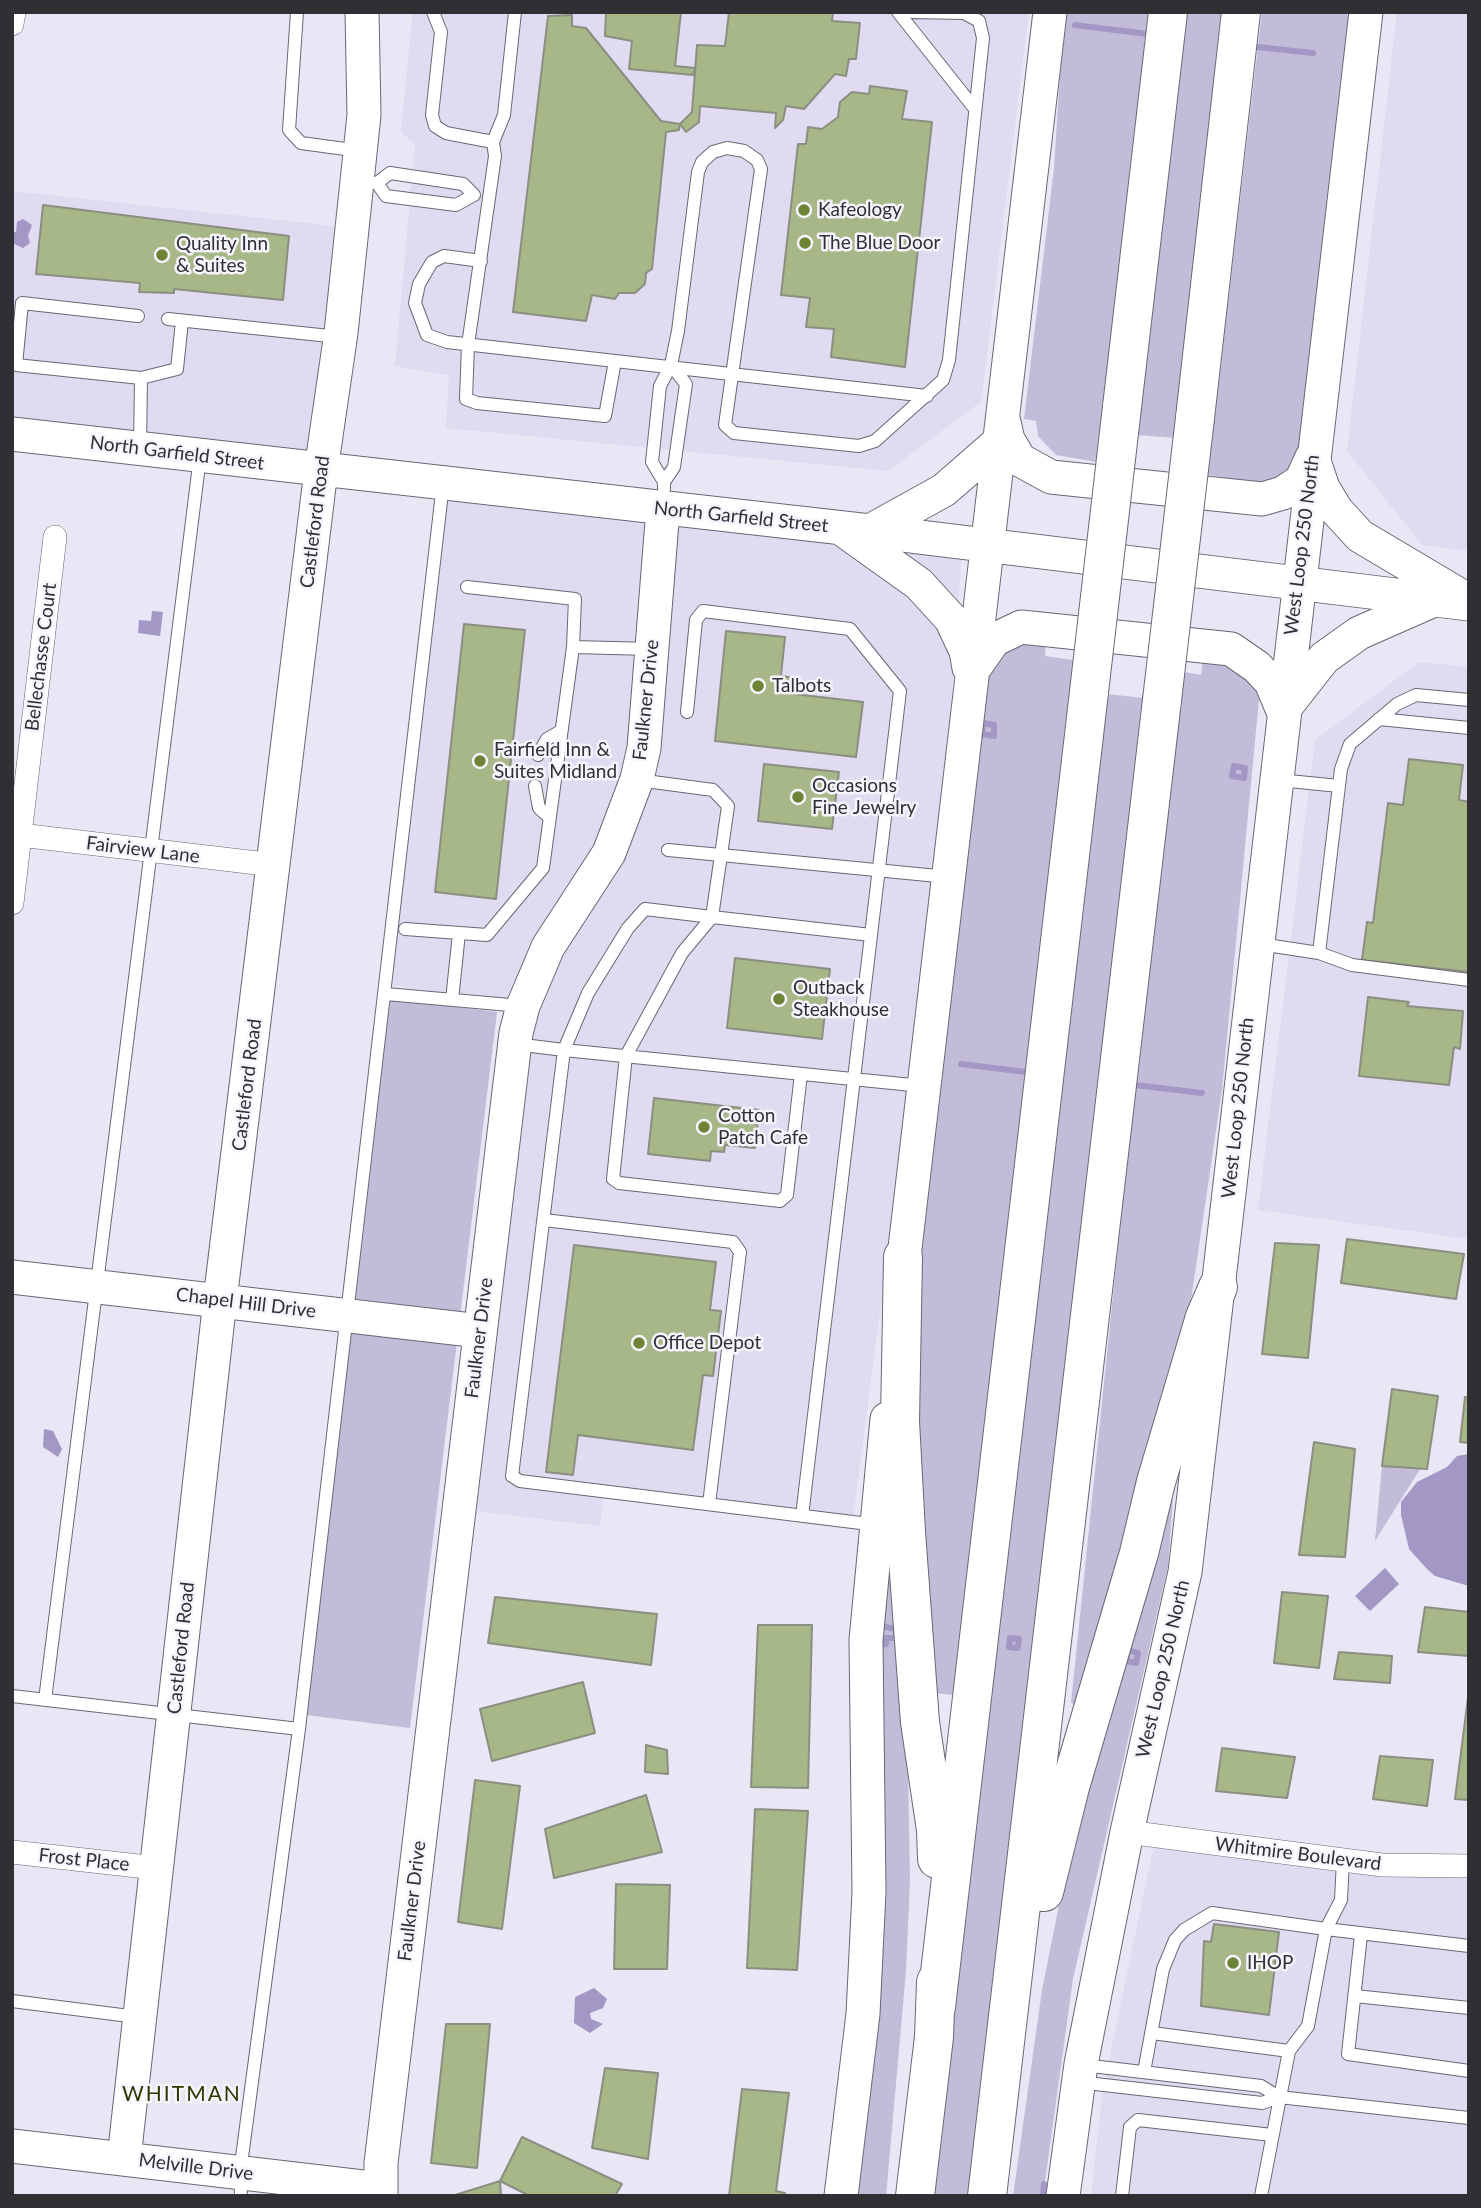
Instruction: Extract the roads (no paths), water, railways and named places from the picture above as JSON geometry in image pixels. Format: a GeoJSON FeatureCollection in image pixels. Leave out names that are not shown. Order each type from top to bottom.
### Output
{"type":"FeatureCollection","features":[{"type":"Feature","properties":{"kind":"highway"},"geometry":{"type":"LineString","coordinates":[[915,2196],[1168,12]]}},
{"type":"Feature","properties":{"kind":"highway"},"geometry":{"type":"LineString","coordinates":[[990,2179],[1241,12]]}},
{"type":"Feature","properties":{"kind":"highway"},"geometry":{"type":"LineString","coordinates":[[903,1257],[901,1458],[918,1708],[936,1830],[939,1889],[936,2007]]}},
{"type":"Feature","properties":{"kind":"highway"},"geometry":{"type":"LineString","coordinates":[[990,2179],[1031,1946],[1070,1787],[1159,1472],[1205,1317],[1218,1287]]}},
{"type":"Feature","properties":{"kind":"main road","name":"Castleford Road"},"geometry":{"type":"LineString","coordinates":[[124,2158],[220,1300],[321,470],[365,172],[362,12]]}},
{"type":"Feature","properties":{"kind":"main road"},"geometry":{"type":"LineString","coordinates":[[841,2196],[863,2014],[869,1892],[866,1640],[877,1525],[903,1257],[1050,12]]}},
{"type":"Feature","properties":{"kind":"main road","name":"West Loop 250 North"},"geometry":{"type":"LineString","coordinates":[[1063,2196],[1079,2073],[1127,1832],[1185,1572],[1366,12]]}},
{"type":"Feature","properties":{"kind":"main road"},"geometry":{"type":"LineString","coordinates":[[1001,429],[1020,460],[1051,477],[1262,499],[1283,493],[1301,481],[1313,456]]}},
{"type":"Feature","properties":{"kind":"main road"},"geometry":{"type":"LineString","coordinates":[[972,677],[967,651],[951,619],[919,584],[855,530],[934,496],[1001,429]]}},
{"type":"Feature","properties":{"kind":"main road","name":"North Garfield Street"},"geometry":{"type":"LineString","coordinates":[[12,434],[443,483],[664,495],[855,530],[1469,602]]}},
{"type":"Feature","properties":{"kind":"main road"},"geometry":{"type":"LineString","coordinates":[[1313,456],[1330,500],[1360,536],[1469,602]]}},
{"type":"Feature","properties":{"kind":"main road","name":"Faulkner Drive"},"geometry":{"type":"LineString","coordinates":[[381,2192],[514,1044],[523,1006],[557,931],[609,853],[638,779],[644,748],[664,495]]}},
{"type":"Feature","properties":{"kind":"main road"},"geometry":{"type":"LineString","coordinates":[[972,677],[994,640],[1021,627],[1231,649],[1257,667],[1271,682],[1283,711],[1324,658],[1359,632],[1434,600]]}},
{"type":"Feature","properties":{"kind":"main road","name":"Chapel Hill Drive"},"geometry":{"type":"LineString","coordinates":[[12,1277],[480,1331]]}},
{"type":"Feature","properties":{"kind":"main road","name":"Melville Drive"},"geometry":{"type":"LineString","coordinates":[[12,2146],[124,2158],[241,2184],[381,2192]]}},
{"type":"Feature","properties":{"kind":"street"},"geometry":{"type":"LineString","coordinates":[[12,24],[14,12]]}},
{"type":"Feature","properties":{"kind":"street","name":"Bellechasse Court"},"geometry":{"type":"LineString","coordinates":[[12,903],[16,835],[55,537]]}},
{"type":"Feature","properties":{"kind":"street","name":"Fairview Lane"},"geometry":{"type":"LineString","coordinates":[[16,835],[274,865]]}},
{"type":"Feature","properties":{"kind":"street","name":"Whitmire Boulevard"},"geometry":{"type":"LineString","coordinates":[[1127,1832],[1343,1860],[1431,1868],[1469,1866]]}},
{"type":"Feature","properties":{"kind":"street","name":"Frost Place"},"geometry":{"type":"LineString","coordinates":[[12,1852],[156,1868]]}},
{"type":"Feature","properties":{"kind":"lane"},"geometry":{"type":"LineString","coordinates":[[297,12],[289,130],[301,143],[365,172],[463,184],[474,195],[492,198]]}},
{"type":"Feature","properties":{"kind":"lane"},"geometry":{"type":"LineString","coordinates":[[433,12],[441,32],[432,115],[435,127],[446,133],[493,142]]}},
{"type":"Feature","properties":{"kind":"lane"},"geometry":{"type":"LineString","coordinates":[[515,12],[504,116],[493,142],[495,156],[492,198],[468,345],[466,399],[477,403],[605,416],[615,361]]}},
{"type":"Feature","properties":{"kind":"lane"},"geometry":{"type":"LineString","coordinates":[[898,12],[975,109]]}},
{"type":"Feature","properties":{"kind":"lane"},"geometry":{"type":"LineString","coordinates":[[664,495],[652,462],[660,386],[671,365],[678,331],[698,172],[702,162],[713,152],[727,148],[744,151],[758,160],[761,169],[725,425],[734,433],[859,446],[875,441],[943,380],[949,360],[983,38],[979,21],[964,13],[912,12]]}},
{"type":"Feature","properties":{"kind":"lane"},"geometry":{"type":"LineString","coordinates":[[365,172],[386,196],[456,205],[474,195]]}},
{"type":"Feature","properties":{"kind":"lane"},"geometry":{"type":"LineString","coordinates":[[481,261],[444,256],[432,262],[419,284],[415,303],[427,335],[468,345],[671,365],[927,396]]}},
{"type":"Feature","properties":{"kind":"lane"},"geometry":{"type":"LineString","coordinates":[[138,316],[22,303],[16,365],[141,378],[177,369],[175,320],[340,337]]}},
{"type":"Feature","properties":{"kind":"lane"},"geometry":{"type":"LineString","coordinates":[[664,495],[674,467],[686,384],[671,365]]}},
{"type":"Feature","properties":{"kind":"lane"},"geometry":{"type":"LineString","coordinates":[[140,449],[141,378]]}},
{"type":"Feature","properties":{"kind":"lane"},"geometry":{"type":"LineString","coordinates":[[45,1700],[200,456]]}},
{"type":"Feature","properties":{"kind":"lane"},"geometry":{"type":"LineString","coordinates":[[241,2184],[299,1729],[443,483]]}},
{"type":"Feature","properties":{"kind":"lane"},"geometry":{"type":"LineString","coordinates":[[405,929],[487,935],[542,868],[573,646],[575,600],[467,587]]}},
{"type":"Feature","properties":{"kind":"lane"},"geometry":{"type":"LineString","coordinates":[[687,712],[696,620],[703,611],[850,629],[900,691],[802,1516]]}},
{"type":"Feature","properties":{"kind":"lane"},"geometry":{"type":"LineString","coordinates":[[573,646],[652,649]]}},
{"type":"Feature","properties":{"kind":"lane"},"geometry":{"type":"LineString","coordinates":[[1319,953],[1339,786],[1344,756],[1350,744],[1379,719],[1416,695],[1469,700]]}},
{"type":"Feature","properties":{"kind":"lane"},"geometry":{"type":"LineString","coordinates":[[1379,719],[1469,727]]}},
{"type":"Feature","properties":{"kind":"lane"},"geometry":{"type":"LineString","coordinates":[[538,755],[547,739],[561,731]]}},
{"type":"Feature","properties":{"kind":"lane"},"geometry":{"type":"LineString","coordinates":[[638,779],[713,790],[728,806],[712,917],[682,953],[626,1056],[612,1180],[619,1183],[780,1201],[787,1195],[801,1074]]}},
{"type":"Feature","properties":{"kind":"lane"},"geometry":{"type":"LineString","coordinates":[[1275,780],[1339,786]]}},
{"type":"Feature","properties":{"kind":"lane"},"geometry":{"type":"LineString","coordinates":[[535,786],[539,808],[549,817]]}},
{"type":"Feature","properties":{"kind":"lane"},"geometry":{"type":"LineString","coordinates":[[668,850],[948,877]]}},
{"type":"Feature","properties":{"kind":"lane"},"geometry":{"type":"LineString","coordinates":[[871,935],[645,909],[639,914],[588,993],[564,1050],[512,1476],[520,1481],[877,1525]]}},
{"type":"Feature","properties":{"kind":"lane"},"geometry":{"type":"LineString","coordinates":[[452,1000],[458,933]]}},
{"type":"Feature","properties":{"kind":"lane"},"geometry":{"type":"LineString","coordinates":[[1256,943],[1319,953],[1352,965],[1469,980]]}},
{"type":"Feature","properties":{"kind":"lane"},"geometry":{"type":"LineString","coordinates":[[386,994],[523,1006]]}},
{"type":"Feature","properties":{"kind":"lane"},"geometry":{"type":"LineString","coordinates":[[514,1044],[923,1086]]}},
{"type":"Feature","properties":{"kind":"lane"},"geometry":{"type":"LineString","coordinates":[[544,1220],[733,1242],[740,1252],[709,1504]]}},
{"type":"Feature","properties":{"kind":"lane"},"geometry":{"type":"LineString","coordinates":[[12,1696],[299,1729]]}},
{"type":"Feature","properties":{"kind":"lane"},"geometry":{"type":"LineString","coordinates":[[1261,2196],[1289,2051],[1308,2026],[1326,1929],[1341,1900],[1343,1860]]}},
{"type":"Feature","properties":{"kind":"lane"},"geometry":{"type":"LineString","coordinates":[[1144,2072],[1163,1969],[1175,1940],[1199,1919],[1212,1913],[1361,1935],[1469,1946]]}},
{"type":"Feature","properties":{"kind":"lane"},"geometry":{"type":"LineString","coordinates":[[1361,1935],[1348,2054],[1469,2070]]}},
{"type":"Feature","properties":{"kind":"lane"},"geometry":{"type":"LineString","coordinates":[[1354,1996],[1469,2008]]}},
{"type":"Feature","properties":{"kind":"lane"},"geometry":{"type":"LineString","coordinates":[[12,2001],[139,2017]]}},
{"type":"Feature","properties":{"kind":"lane"},"geometry":{"type":"LineString","coordinates":[[1152,2033],[1289,2051]]}},
{"type":"Feature","properties":{"kind":"lane"},"geometry":{"type":"LineString","coordinates":[[1079,2073],[1144,2072],[1261,2086],[1279,2097],[1469,2118]]}},
{"type":"Feature","properties":{"kind":"lane"},"geometry":{"type":"LineString","coordinates":[[1079,2073],[1262,2103],[1279,2097]]}},
{"type":"Feature","properties":{"kind":"lane"},"geometry":{"type":"LineString","coordinates":[[1122,2196],[1130,2127],[1138,2120],[1272,2135]]}},
{"type":"Feature","properties":{"kind":"waterway"},"geometry":{"type":"LineString","coordinates":[[1075,25],[1148,34]]}},
{"type":"Feature","properties":{"kind":"waterway"},"geometry":{"type":"LineString","coordinates":[[1257,47],[1313,53]]}},
{"type":"Feature","properties":{"kind":"waterway"},"geometry":{"type":"LineString","coordinates":[[983,723],[994,725],[994,736],[982,734],[983,723]]}},
{"type":"Feature","properties":{"kind":"waterway"},"geometry":{"type":"LineString","coordinates":[[1234,766],[1245,768],[1244,778],[1232,776],[1234,766]]}},
{"type":"Feature","properties":{"kind":"waterway"},"geometry":{"type":"LineString","coordinates":[[961,1064],[1026,1072]]}},
{"type":"Feature","properties":{"kind":"waterway"},"geometry":{"type":"LineString","coordinates":[[1135,1085],[1202,1093]]}},
{"type":"Feature","properties":{"kind":"waterway"},"geometry":{"type":"LineString","coordinates":[[880,1626],[896,1629],[896,1638],[886,1638],[886,1644],[880,1645],[880,1626]]}},
{"type":"Feature","properties":{"kind":"waterway"},"geometry":{"type":"LineString","coordinates":[[1010,1638],[1019,1639],[1018,1648],[1009,1647],[1010,1638]]}},
{"type":"Feature","properties":{"kind":"waterway"},"geometry":{"type":"LineString","coordinates":[[1128,1650],[1138,1653],[1136,1663],[1126,1661],[1128,1650]]}},
{"type":"Feature","properties":{"kind":"waterway"},"geometry":{"type":"LineString","coordinates":[[1043,2196],[1044,2184]]}},
{"type":"Feature","properties":{"kind":"place","name":"Kafeology"},"geometry":{"type":"Point","coordinates":[804,210]}},
{"type":"Feature","properties":{"kind":"place","name":"The Blue Door"},"geometry":{"type":"Point","coordinates":[805,243]}},
{"type":"Feature","properties":{"kind":"place","name":"Quality Inn & Suites"},"geometry":{"type":"Point","coordinates":[162,255]}},
{"type":"Feature","properties":{"kind":"place","name":"Talbots"},"geometry":{"type":"Point","coordinates":[758,686]}},
{"type":"Feature","properties":{"kind":"place","name":"Fairfield Inn & Suites Midland"},"geometry":{"type":"Point","coordinates":[480,761]}},
{"type":"Feature","properties":{"kind":"place","name":"Occasions Fine Jewelry"},"geometry":{"type":"Point","coordinates":[798,797]}},
{"type":"Feature","properties":{"kind":"place","name":"Outback Steakhouse"},"geometry":{"type":"Point","coordinates":[779,999]}},
{"type":"Feature","properties":{"kind":"place","name":"Cotton Patch Cafe"},"geometry":{"type":"Point","coordinates":[704,1127]}},
{"type":"Feature","properties":{"kind":"place","name":"Office Depot"},"geometry":{"type":"Point","coordinates":[639,1343]}},
{"type":"Feature","properties":{"kind":"place","name":"IHOP"},"geometry":{"type":"Point","coordinates":[1233,1963]}},
{"type":"Feature","properties":{"kind":"district","name":"WHITMAN"},"geometry":{"type":"Point","coordinates":[182,2094]}}]}
